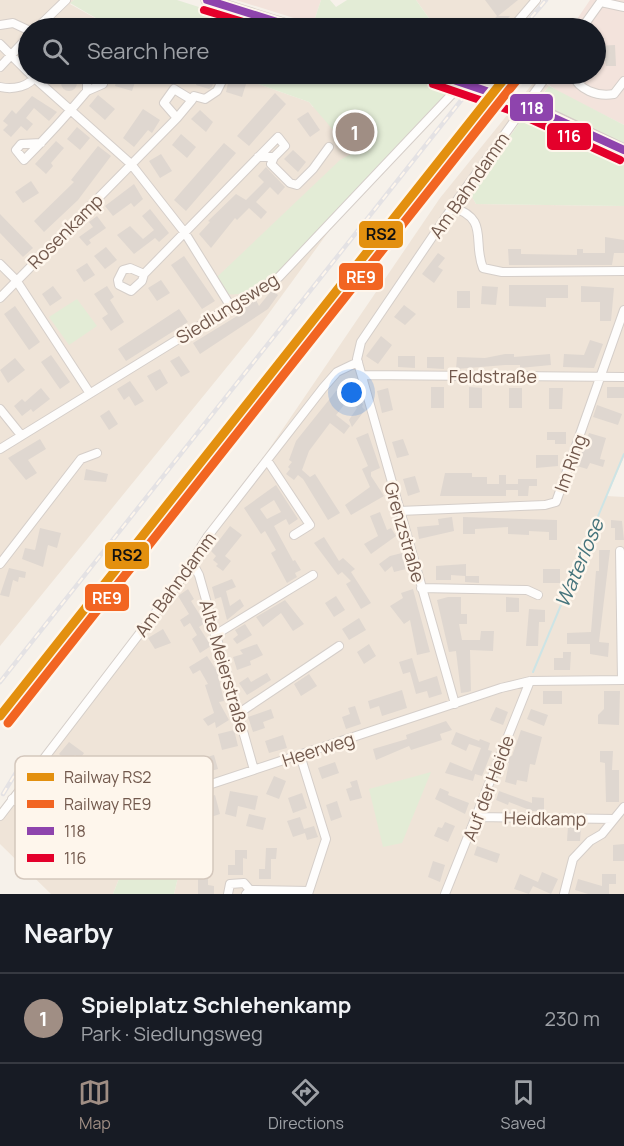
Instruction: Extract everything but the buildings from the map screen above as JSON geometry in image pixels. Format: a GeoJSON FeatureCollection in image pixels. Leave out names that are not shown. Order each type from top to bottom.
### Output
{"type":"FeatureCollection","features":[{"type":"Feature","properties":{"kind":"main road"},"geometry":{"type":"LineString","coordinates":[[207,0],[264,18]]}},
{"type":"Feature","properties":{"kind":"main road"},"geometry":{"type":"LineString","coordinates":[[464,84],[551,115],[624,150]]}},
{"type":"Feature","properties":{"kind":"street"},"geometry":{"type":"LineString","coordinates":[[48,18],[66,0]]}},
{"type":"Feature","properties":{"kind":"street"},"geometry":{"type":"LineString","coordinates":[[521,18],[536,0]]}},
{"type":"Feature","properties":{"kind":"street"},"geometry":{"type":"LineString","coordinates":[[589,18],[602,1],[624,7]]}},
{"type":"Feature","properties":{"kind":"street"},"geometry":{"type":"LineString","coordinates":[[0,25],[13,23],[18,25]]}},
{"type":"Feature","properties":{"kind":"street"},"geometry":{"type":"LineString","coordinates":[[0,44],[18,62]]}},
{"type":"Feature","properties":{"kind":"street"},"geometry":{"type":"LineString","coordinates":[[0,67],[18,48]]}},
{"type":"Feature","properties":{"kind":"street"},"geometry":{"type":"LineString","coordinates":[[580,84],[605,96],[614,94],[624,81]]}},
{"type":"Feature","properties":{"kind":"street"},"geometry":{"type":"LineString","coordinates":[[0,87],[20,88],[24,84]]}},
{"type":"Feature","properties":{"kind":"street"},"geometry":{"type":"LineString","coordinates":[[42,84],[131,164],[185,232],[231,307]]}},
{"type":"Feature","properties":{"kind":"street"},"geometry":{"type":"LineString","coordinates":[[87,84],[87,91]]}},
{"type":"Feature","properties":{"kind":"street"},"geometry":{"type":"LineString","coordinates":[[41,142],[87,91],[103,84]]}},
{"type":"Feature","properties":{"kind":"street"},"geometry":{"type":"LineString","coordinates":[[177,118],[164,103],[174,89],[192,100],[195,96],[205,99],[217,91],[220,84]]}},
{"type":"Feature","properties":{"kind":"street","name":"Siedlungsweg"},"geometry":{"type":"LineString","coordinates":[[0,449],[89,392],[279,277],[462,84]]}},
{"type":"Feature","properties":{"kind":"street","name":"Am Bahndamm"},"geometry":{"type":"LineString","coordinates":[[45,756],[267,460],[337,372],[357,361],[361,342],[452,207],[541,84]]}},
{"type":"Feature","properties":{"kind":"street","name":"Rosenkamp"},"geometry":{"type":"LineString","coordinates":[[0,298],[192,100]]}},
{"type":"Feature","properties":{"kind":"street"},"geometry":{"type":"LineString","coordinates":[[144,274],[278,137],[285,146],[274,157],[271,164],[291,183],[297,185],[328,147]]}},
{"type":"Feature","properties":{"kind":"street"},"geometry":{"type":"LineString","coordinates":[[258,157],[274,157]]}},
{"type":"Feature","properties":{"kind":"street"},"geometry":{"type":"LineString","coordinates":[[452,207],[464,211],[476,222],[480,235],[478,254],[483,268],[501,272],[624,271]]}},
{"type":"Feature","properties":{"kind":"street"},"geometry":{"type":"LineString","coordinates":[[0,264],[16,280],[89,392]]}},
{"type":"Feature","properties":{"kind":"street","name":"Im Ring"},"geometry":{"type":"LineString","coordinates":[[399,511],[545,505],[556,502],[624,310]]}},
{"type":"Feature","properties":{"kind":"street","name":"Grenzstraße"},"geometry":{"type":"LineString","coordinates":[[357,361],[455,704]]}},
{"type":"Feature","properties":{"kind":"street","name":"Feldstraße"},"geometry":{"type":"LineString","coordinates":[[362,375],[624,377]]}},
{"type":"Feature","properties":{"kind":"street"},"geometry":{"type":"LineString","coordinates":[[0,409],[21,435]]}},
{"type":"Feature","properties":{"kind":"street"},"geometry":{"type":"LineString","coordinates":[[0,564],[81,459],[96,453]]}},
{"type":"Feature","properties":{"kind":"street"},"geometry":{"type":"LineString","coordinates":[[267,460],[310,525],[294,535]]}},
{"type":"Feature","properties":{"kind":"street"},"geometry":{"type":"LineString","coordinates":[[620,551],[623,680]]}},
{"type":"Feature","properties":{"kind":"street","name":"Alte Meierstraße"},"geometry":{"type":"LineString","coordinates":[[192,562],[198,574],[254,770]]}},
{"type":"Feature","properties":{"kind":"street"},"geometry":{"type":"LineString","coordinates":[[215,635],[313,575]]}},
{"type":"Feature","properties":{"kind":"street"},"geometry":{"type":"LineString","coordinates":[[421,588],[526,590],[538,595]]}},
{"type":"Feature","properties":{"kind":"street"},"geometry":{"type":"LineString","coordinates":[[239,713],[339,646]]}},
{"type":"Feature","properties":{"kind":"street","name":"Heerweg"},"geometry":{"type":"LineString","coordinates":[[213,784],[501,688],[530,681],[623,680]]}},
{"type":"Feature","properties":{"kind":"street","name":"Auf der Heide"},"geometry":{"type":"LineString","coordinates":[[446,894],[530,681]]}},
{"type":"Feature","properties":{"kind":"street"},"geometry":{"type":"LineString","coordinates":[[228,894],[230,884],[244,883],[248,892],[308,893],[326,839],[300,755]]}},
{"type":"Feature","properties":{"kind":"street","name":"Am Bahndamm"},"geometry":{"type":"LineString","coordinates":[[0,816],[15,795]]}},
{"type":"Feature","properties":{"kind":"street","name":"Heidkamp"},"geometry":{"type":"LineString","coordinates":[[564,894],[573,859],[590,841],[602,834],[624,807]]}},
{"type":"Feature","properties":{"kind":"street","name":"Heidkamp"},"geometry":{"type":"LineString","coordinates":[[477,817],[614,819]]}},
{"type":"Feature","properties":{"kind":"shaded area"},"geometry":{"type":"Polygon","coordinates":[[[0,0],[74,0],[70,4],[95,18],[18,18],[18,84],[258,84],[309,102],[313,107],[454,86],[463,89],[329,231],[253,335],[0,646],[0,0]]]}},
{"type":"Feature","properties":{"kind":"shaded area"},"geometry":{"type":"Polygon","coordinates":[[[236,0],[321,0],[315,18],[294,18],[236,0]]]}},
{"type":"Feature","properties":{"kind":"shaded area"},"geometry":{"type":"Polygon","coordinates":[[[416,0],[541,0],[525,18],[429,18],[416,0]]]}},
{"type":"Feature","properties":{"kind":"shaded area"},"geometry":{"type":"Polygon","coordinates":[[[590,0],[624,0],[624,125],[560,93],[548,84],[606,84],[606,18],[578,18],[590,0]]]}},
{"type":"Feature","properties":{"kind":"shaded area"},"geometry":{"type":"Polygon","coordinates":[[[532,84],[547,84],[549,86],[526,113],[475,186],[472,197],[476,204],[624,206],[624,457],[607,496],[624,497],[624,894],[174,894],[178,879],[213,879],[213,756],[42,756],[183,569],[263,458],[440,198],[532,84]]]}},
{"type":"Feature","properties":{"kind":"shaded area"},"geometry":{"type":"Polygon","coordinates":[[[15,791],[15,859],[0,844],[0,811],[15,791]]]}},
{"type":"Feature","properties":{"kind":"shaded area"},"geometry":{"type":"Polygon","coordinates":[[[36,879],[119,879],[113,894],[51,894],[36,879]]]}},
{"type":"Feature","properties":{"kind":"green space"},"geometry":{"type":"Polygon","coordinates":[[[74,0],[177,0],[234,18],[96,18],[70,3],[74,0]]]}},
{"type":"Feature","properties":{"kind":"green space"},"geometry":{"type":"Polygon","coordinates":[[[321,0],[330,0],[336,7],[347,0],[416,0],[429,18],[315,18],[321,0]]]}},
{"type":"Feature","properties":{"kind":"green space"},"geometry":{"type":"Polygon","coordinates":[[[258,84],[448,84],[454,86],[297,256],[256,288],[237,294],[227,294],[217,277],[340,160],[353,153],[309,102],[258,84]]]}},
{"type":"Feature","properties":{"kind":"green space"},"geometry":{"type":"Polygon","coordinates":[[[549,86],[624,125],[624,143],[536,103],[549,86]]]}},
{"type":"Feature","properties":{"kind":"green space"},"geometry":{"type":"Polygon","coordinates":[[[527,112],[624,156],[624,206],[476,204],[472,197],[475,186],[527,112]]]}},
{"type":"Feature","properties":{"kind":"green space"},"geometry":{"type":"Polygon","coordinates":[[[77,299],[97,326],[69,345],[49,317],[77,299]]]}},
{"type":"Feature","properties":{"kind":"green space"},"geometry":{"type":"Polygon","coordinates":[[[431,772],[402,843],[383,847],[369,789],[431,772]]]}},
{"type":"Feature","properties":{"kind":"green space"},"geometry":{"type":"Polygon","coordinates":[[[119,879],[178,879],[174,894],[113,894],[119,879]]]}},
{"type":"Feature","properties":{"kind":"waterway","name":"Waterlose"},"geometry":{"type":"LineString","coordinates":[[533,672],[624,454]]}},
{"type":"Feature","properties":{"kind":"railway"},"geometry":{"type":"LineString","coordinates":[[531,18],[546,0]]}},
{"type":"Feature","properties":{"kind":"railway"},"geometry":{"type":"LineString","coordinates":[[0,682],[474,84]]}},
{"type":"Feature","properties":{"kind":"railway"},"geometry":{"type":"LineString","coordinates":[[3,794],[15,774]]}},
{"type":"Feature","properties":{"kind":"rail line","name":"RS2"},"geometry":{"type":"LineString","coordinates":[[0,716],[500,84]]}},
{"type":"Feature","properties":{"kind":"rail line","name":"RE9"},"geometry":{"type":"LineString","coordinates":[[8,723],[514,84]]}},
{"type":"Feature","properties":{"kind":"transit line","name":"118"},"geometry":{"type":"LineString","coordinates":[[207,0],[264,18]]}},
{"type":"Feature","properties":{"kind":"transit line","name":"116"},"geometry":{"type":"LineString","coordinates":[[204,10],[230,18]]}},
{"type":"Feature","properties":{"kind":"transit line","name":"116"},"geometry":{"type":"LineString","coordinates":[[433,84],[515,112],[620,160]]}},
{"type":"Feature","properties":{"kind":"transit line","name":"118"},"geometry":{"type":"LineString","coordinates":[[466,84],[519,102],[624,150]]}},
{"type":"Feature","properties":{"kind":"place","name":"Spielplatz Schlehenkamp"},"geometry":{"type":"Point","coordinates":[355,132]}}]}
